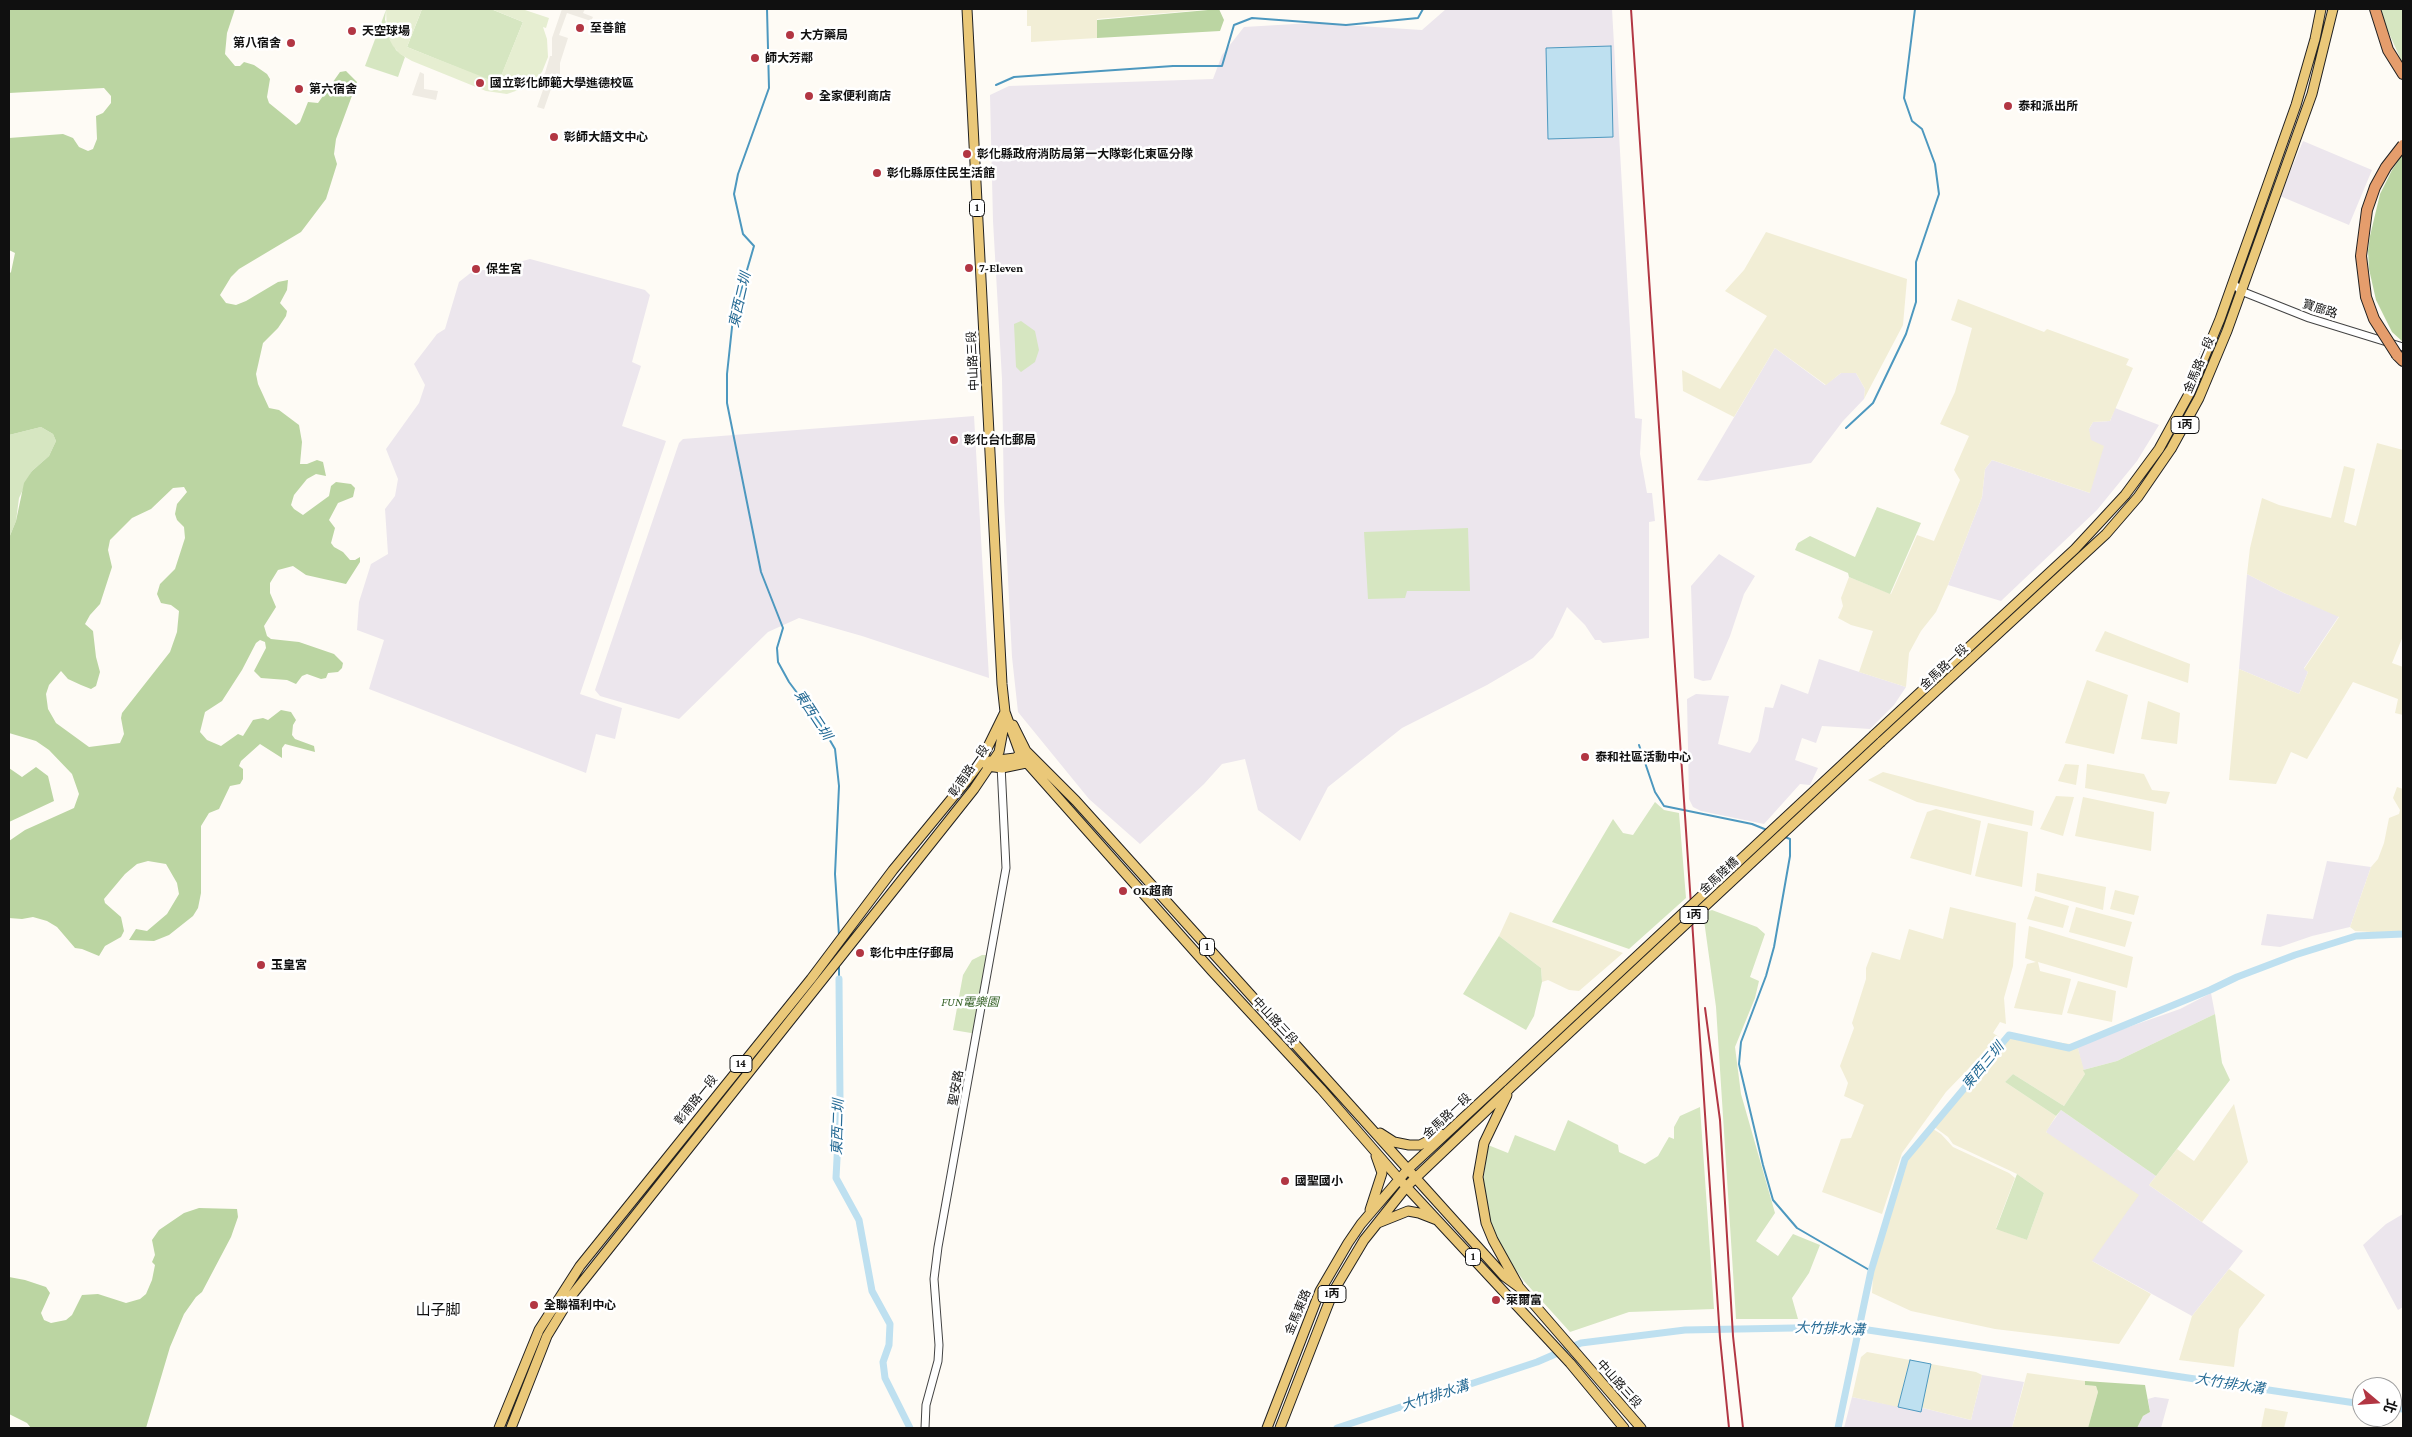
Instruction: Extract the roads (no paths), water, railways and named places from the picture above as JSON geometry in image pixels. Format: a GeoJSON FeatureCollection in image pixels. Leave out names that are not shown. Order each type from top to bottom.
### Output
{"type":"FeatureCollection","features":[{"type":"Feature","properties":{"kind":"highway"},"geometry":{"type":"LineString","coordinates":[[2375,9],[2388,50],[2403,74]]}},
{"type":"Feature","properties":{"kind":"highway"},"geometry":{"type":"LineString","coordinates":[[2403,145],[2386,167],[2372,195],[2367,210],[2361,256],[2366,296],[2374,319],[2403,361]]}},
{"type":"Feature","properties":{"kind":"main road","name":"中山路三段"},"geometry":{"type":"LineString","coordinates":[[967,9],[1005,712],[1026,757],[1399,1179],[1569,1362],[1624,1428]]}},
{"type":"Feature","properties":{"kind":"main road","name":"金馬路一段"},"geometry":{"type":"LineString","coordinates":[[1878,739],[2075,549],[2130,489],[2159,449],[2189,394],[2233,283],[2296,106],[2321,9]]}},
{"type":"Feature","properties":{"kind":"main road","name":"金馬路一段"},"geometry":{"type":"LineString","coordinates":[[1878,739],[2100,540],[2138,497],[2171,449],[2199,398],[2219,352],[2312,94],[2333,9]]}},
{"type":"Feature","properties":{"kind":"main road","name":"彰南路一段"},"geometry":{"type":"LineString","coordinates":[[511,1428],[548,1336],[577,1288],[997,761],[1004,731],[1005,712]]}},
{"type":"Feature","properties":{"kind":"main road","name":"彰南路一段"},"geometry":{"type":"LineString","coordinates":[[499,1428],[538,1330],[580,1266],[811,979],[893,870],[980,763],[1005,712]]}},
{"type":"Feature","properties":{"kind":"main road","name":"金馬陸橋"},"geometry":{"type":"LineString","coordinates":[[1503,1081],[1878,739]]}},
{"type":"Feature","properties":{"kind":"main road","name":"金馬陸橋"},"geometry":{"type":"LineString","coordinates":[[1509,1089],[1878,739]]}},
{"type":"Feature","properties":{"kind":"main road","name":"中山路三段"},"geometry":{"type":"LineString","coordinates":[[1026,757],[1076,801],[1504,1276],[1520,1287],[1640,1428]]}},
{"type":"Feature","properties":{"kind":"main road"},"geometry":{"type":"LineString","coordinates":[[980,763],[1026,757]]}},
{"type":"Feature","properties":{"kind":"main road","name":"金馬路一段"},"geometry":{"type":"LineString","coordinates":[[1408,1170],[1503,1081]]}},
{"type":"Feature","properties":{"kind":"main road","name":"金馬路一段"},"geometry":{"type":"LineString","coordinates":[[1415,1178],[1509,1089]]}},
{"type":"Feature","properties":{"kind":"main road","name":"1"},"geometry":{"type":"LineString","coordinates":[[1509,1089],[1484,1143],[1478,1177],[1486,1223],[1493,1240],[1520,1287]]}},
{"type":"Feature","properties":{"kind":"main road"},"geometry":{"type":"LineString","coordinates":[[1370,1126],[1394,1142],[1409,1145],[1420,1145],[1453,1128]]}},
{"type":"Feature","properties":{"kind":"main road"},"geometry":{"type":"LineString","coordinates":[[1368,1142],[1380,1163],[1382,1173],[1368,1215]]}},
{"type":"Feature","properties":{"kind":"main road","name":"金馬東路"},"geometry":{"type":"LineString","coordinates":[[1267,1428],[1320,1292],[1348,1243],[1368,1215],[1408,1170]]}},
{"type":"Feature","properties":{"kind":"main road","name":"金馬東路"},"geometry":{"type":"LineString","coordinates":[[1280,1428],[1333,1292],[1352,1259],[1376,1224],[1415,1178]]}},
{"type":"Feature","properties":{"kind":"main road"},"geometry":{"type":"LineString","coordinates":[[1376,1224],[1408,1212],[1420,1213],[1439,1221]]}},
{"type":"Feature","properties":{"kind":"street","name":"寶廍路"},"geometry":{"type":"LineString","coordinates":[[2233,283],[2241,290],[2308,318],[2403,347]]}},
{"type":"Feature","properties":{"kind":"street","name":"聖安路"},"geometry":{"type":"LineString","coordinates":[[924,1428],[926,1405],[938,1361],[939,1345],[934,1279],[938,1247],[1006,868],[997,761]]}},
{"type":"Feature","properties":{"kind":"water"},"geometry":{"type":"Polygon","coordinates":[[[1611,46],[1613,137],[1548,139],[1546,48],[1611,46]]]}},
{"type":"Feature","properties":{"kind":"water"},"geometry":{"type":"Polygon","coordinates":[[[1910,1360],[1931,1364],[1921,1412],[1898,1407],[1910,1360]]]}},
{"type":"Feature","properties":{"kind":"waterway","name":"東西二圳"},"geometry":{"type":"LineString","coordinates":[[767,9],[769,88],[738,174],[734,194],[743,234],[754,246],[733,318],[727,374],[727,403],[761,572],[783,628],[777,648],[778,662],[789,682],[821,725],[835,749],[839,786],[835,874],[839,935]]}},
{"type":"Feature","properties":{"kind":"waterway"},"geometry":{"type":"LineString","coordinates":[[996,85],[1014,77],[1173,66],[1222,66],[1234,25],[1252,18],[1346,25],[1418,18],[1423,9]]}},
{"type":"Feature","properties":{"kind":"waterway"},"geometry":{"type":"LineString","coordinates":[[1846,428],[1873,403],[1906,334],[1916,302],[1916,262],[1939,194],[1935,164],[1922,129],[1912,121],[1904,98],[1915,9]]}},
{"type":"Feature","properties":{"kind":"waterway"},"geometry":{"type":"LineString","coordinates":[[1639,745],[1655,792],[1664,806],[1752,824],[1767,830]]}},
{"type":"Feature","properties":{"kind":"waterway"},"geometry":{"type":"LineString","coordinates":[[1785,837],[1790,839],[1790,856],[1774,947],[1766,976],[1741,1042],[1739,1064],[1773,1200],[1797,1228],[1871,1271]]}},
{"type":"Feature","properties":{"kind":"waterway","name":"東西三圳"},"geometry":{"type":"LineString","coordinates":[[1838,1428],[1871,1271],[1905,1159],[2009,1035],[2069,1048],[2237,977],[2295,955],[2356,936],[2403,934]]}},
{"type":"Feature","properties":{"kind":"waterway","name":"東西二圳"},"geometry":{"type":"LineString","coordinates":[[839,965],[839,979]]}},
{"type":"Feature","properties":{"kind":"waterway","name":"東西二圳"},"geometry":{"type":"LineString","coordinates":[[839,979],[840,1101],[836,1178],[859,1220],[872,1291],[890,1324],[889,1345],[883,1362],[885,1378],[910,1428]]}},
{"type":"Feature","properties":{"kind":"waterway","name":"大竹排水溝"},"geometry":{"type":"LineString","coordinates":[[1337,1428],[1537,1362],[1581,1343],[1685,1330],[1848,1327],[2352,1403]]}},
{"type":"Feature","properties":{"kind":"railway"},"geometry":{"type":"LineString","coordinates":[[1631,9],[1720,1338],[1729,1428]]}},
{"type":"Feature","properties":{"kind":"railway"},"geometry":{"type":"LineString","coordinates":[[1705,1008],[1720,1120],[1733,1336],[1743,1428]]}},
{"type":"Feature","properties":{"kind":"place","name":"至善館"},"geometry":{"type":"Point","coordinates":[580,28]}},
{"type":"Feature","properties":{"kind":"place","name":"天空球場"},"geometry":{"type":"Point","coordinates":[352,31]}},
{"type":"Feature","properties":{"kind":"place","name":"大方藥局"},"geometry":{"type":"Point","coordinates":[790,35]}},
{"type":"Feature","properties":{"kind":"place","name":"第八宿舍"},"geometry":{"type":"Point","coordinates":[291,43]}},
{"type":"Feature","properties":{"kind":"place","name":"師大芳鄰"},"geometry":{"type":"Point","coordinates":[755,58]}},
{"type":"Feature","properties":{"kind":"place","name":"國立彰化師範大學進德校區"},"geometry":{"type":"Point","coordinates":[480,83]}},
{"type":"Feature","properties":{"kind":"place","name":"第六宿舍"},"geometry":{"type":"Point","coordinates":[299,89]}},
{"type":"Feature","properties":{"kind":"place","name":"全家便利商店"},"geometry":{"type":"Point","coordinates":[809,96]}},
{"type":"Feature","properties":{"kind":"place","name":"泰和派出所"},"geometry":{"type":"Point","coordinates":[2008,106]}},
{"type":"Feature","properties":{"kind":"place","name":"彰師大語文中心"},"geometry":{"type":"Point","coordinates":[554,137]}},
{"type":"Feature","properties":{"kind":"place","name":"彰化縣政府消防局第一大隊彰化東區分隊"},"geometry":{"type":"Point","coordinates":[967,154]}},
{"type":"Feature","properties":{"kind":"place","name":"彰化縣原住民生活館"},"geometry":{"type":"Point","coordinates":[877,173]}},
{"type":"Feature","properties":{"kind":"place","name":"7-Eleven"},"geometry":{"type":"Point","coordinates":[969,268]}},
{"type":"Feature","properties":{"kind":"place","name":"保生宮"},"geometry":{"type":"Point","coordinates":[476,269]}},
{"type":"Feature","properties":{"kind":"place","name":"彰化台化郵局"},"geometry":{"type":"Point","coordinates":[954,440]}},
{"type":"Feature","properties":{"kind":"place","name":"泰和社區活動中心"},"geometry":{"type":"Point","coordinates":[1585,757]}},
{"type":"Feature","properties":{"kind":"place","name":"OK超商"},"geometry":{"type":"Point","coordinates":[1123,891]}},
{"type":"Feature","properties":{"kind":"place","name":"彰化中庄仔郵局"},"geometry":{"type":"Point","coordinates":[860,953]}},
{"type":"Feature","properties":{"kind":"place","name":"玉皇宮"},"geometry":{"type":"Point","coordinates":[261,965]}},
{"type":"Feature","properties":{"kind":"place","name":"國聖國小"},"geometry":{"type":"Point","coordinates":[1285,1181]}},
{"type":"Feature","properties":{"kind":"place","name":"萊爾富"},"geometry":{"type":"Point","coordinates":[1496,1300]}},
{"type":"Feature","properties":{"kind":"place","name":"全聯福利中心"},"geometry":{"type":"Point","coordinates":[534,1305]}},
{"type":"Feature","properties":{"kind":"district","name":"山子脚"},"geometry":{"type":"Point","coordinates":[438,1310]}},
{"type":"Feature","properties":{"kind":"park label","name":"FUN電樂園"},"geometry":{"type":"Point","coordinates":[970,1002]}}]}
